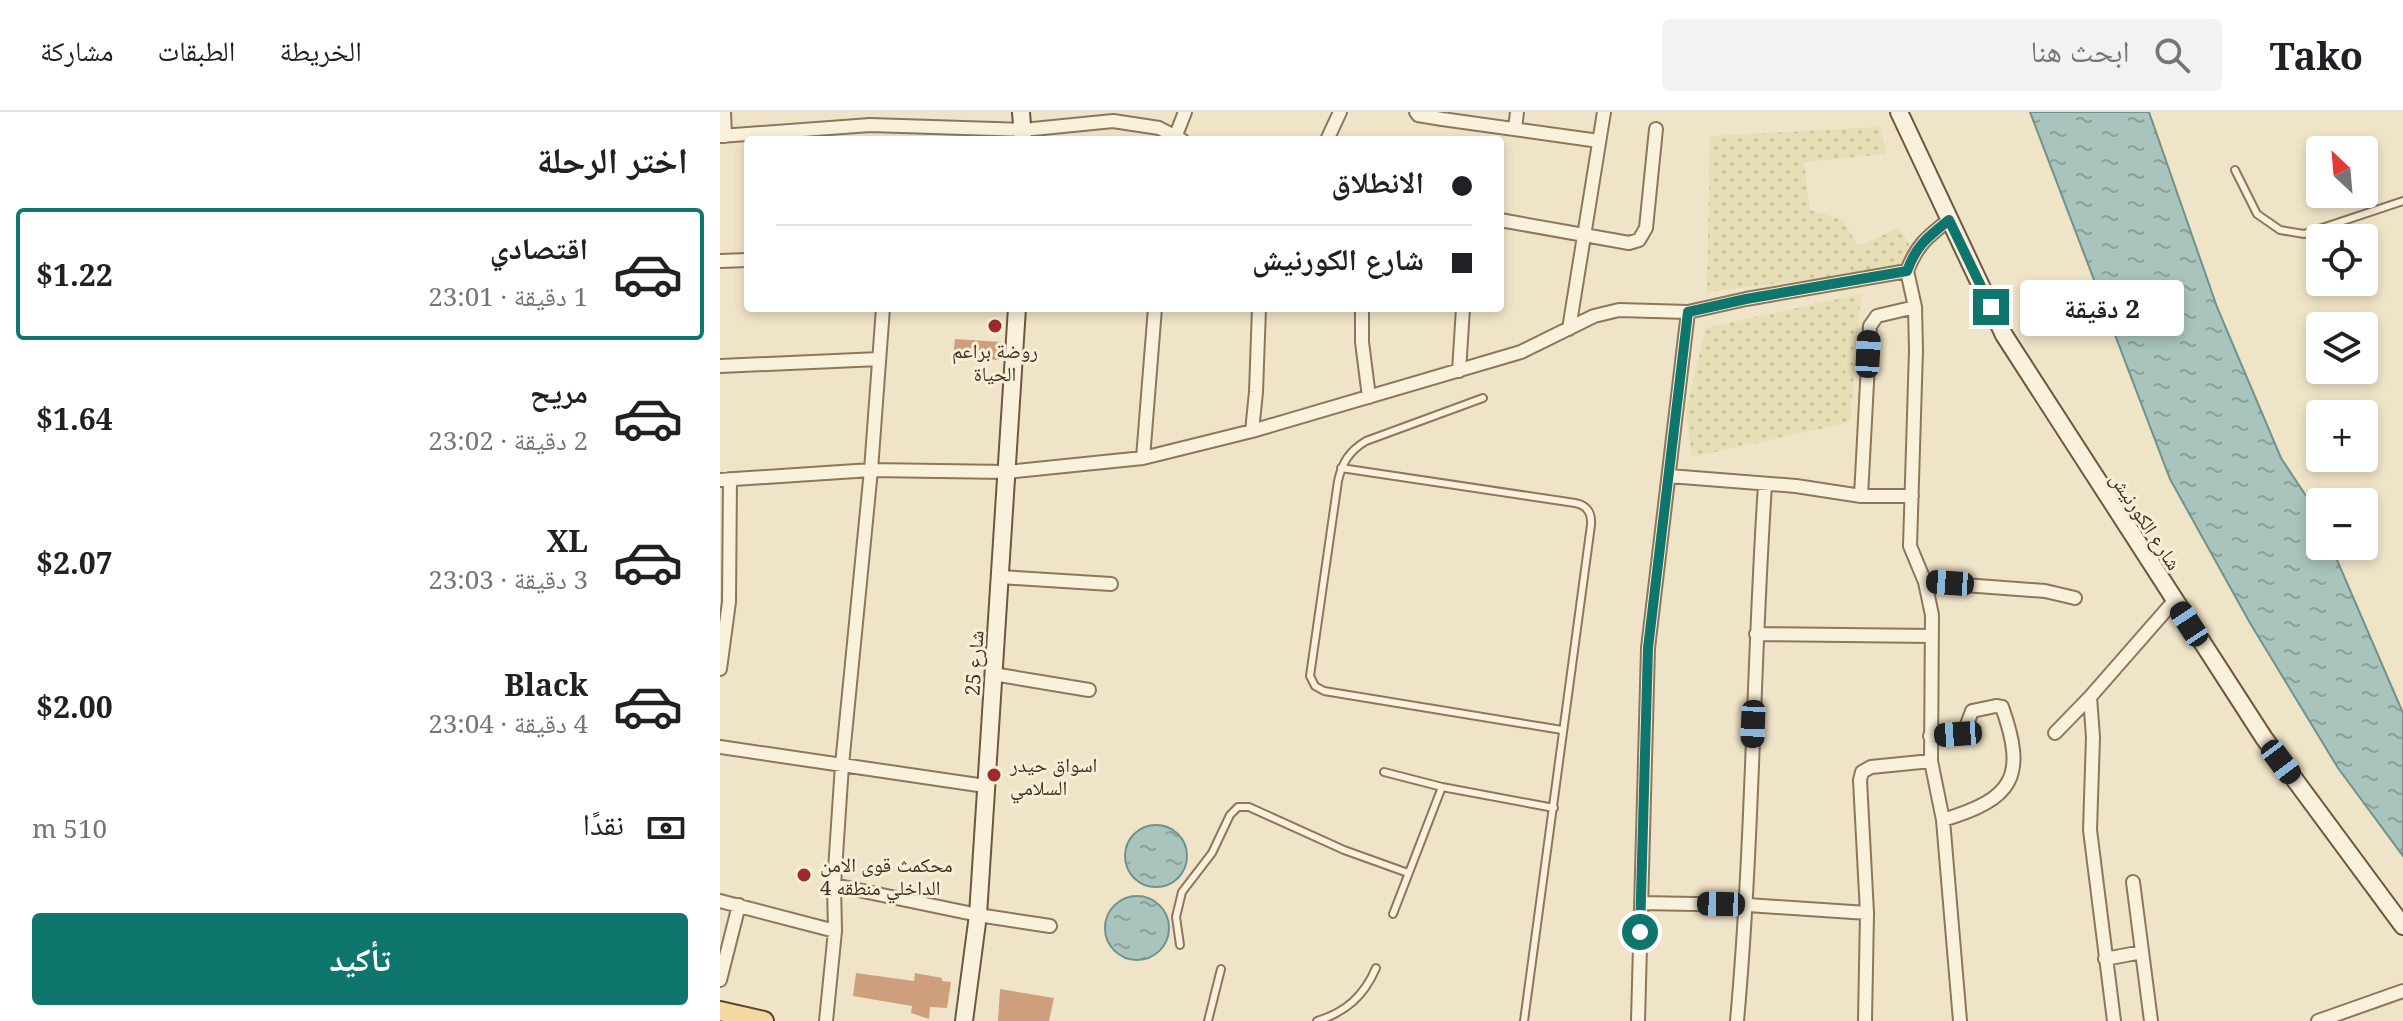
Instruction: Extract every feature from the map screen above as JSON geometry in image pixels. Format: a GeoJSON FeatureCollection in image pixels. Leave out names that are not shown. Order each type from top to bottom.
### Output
{"type":"FeatureCollection","features":[{"type":"Feature","properties":{"kind":"main road"},"geometry":{"type":"LineString","coordinates":[[720,1011],[764,1021]]}},
{"type":"Feature","properties":{"kind":"street"},"geometry":{"type":"LineString","coordinates":[[724,112],[722,136],[870,118],[1023,135],[1113,121],[1159,128],[1172,136]]}},
{"type":"Feature","properties":{"kind":"street"},"geometry":{"type":"LineString","coordinates":[[1021,112],[1023,135]]}},
{"type":"Feature","properties":{"kind":"street"},"geometry":{"type":"LineString","coordinates":[[1178,136],[1185,112]]}},
{"type":"Feature","properties":{"kind":"street"},"geometry":{"type":"LineString","coordinates":[[1329,136],[1340,112]]}},
{"type":"Feature","properties":{"kind":"street"},"geometry":{"type":"LineString","coordinates":[[1416,112],[1442,119],[1599,141]]}},
{"type":"Feature","properties":{"kind":"street"},"geometry":{"type":"LineString","coordinates":[[1515,129],[1517,112]]}},
{"type":"Feature","properties":{"kind":"street"},"geometry":{"type":"LineString","coordinates":[[1569,329],[1604,112]]}},
{"type":"Feature","properties":{"kind":"street","name":"شارع الكورنيش"},"geometry":{"type":"LineString","coordinates":[[1899,112],[2004,335],[2264,738],[2403,926]]}},
{"type":"Feature","properties":{"kind":"street"},"geometry":{"type":"LineString","coordinates":[[1504,221],[1629,243],[1639,240],[1646,228],[1656,129]]}},
{"type":"Feature","properties":{"kind":"street"},"geometry":{"type":"LineString","coordinates":[[1949,220],[1923,241],[1907,271],[1915,307],[1916,396],[1910,546],[1925,582],[1932,615],[1931,761],[1943,820],[1960,1021]]}},
{"type":"Feature","properties":{"kind":"street"},"geometry":{"type":"LineString","coordinates":[[720,261],[744,260]]}},
{"type":"Feature","properties":{"kind":"street"},"geometry":{"type":"LineString","coordinates":[[720,669],[725,480],[871,470],[1007,472],[1143,458],[1252,431],[1521,352],[1594,316],[1619,310],[1688,312],[1907,271]]}},
{"type":"Feature","properties":{"kind":"street"},"geometry":{"type":"LineString","coordinates":[[1861,496],[1870,326],[1877,316],[1915,307]]}},
{"type":"Feature","properties":{"kind":"street"},"geometry":{"type":"LineString","coordinates":[[826,1021],[835,931],[834,885],[842,765],[871,470],[883,312]]}},
{"type":"Feature","properties":{"kind":"street","name":"شارع 25"},"geometry":{"type":"LineString","coordinates":[[964,1021],[978,915],[1017,312]]}},
{"type":"Feature","properties":{"kind":"street"},"geometry":{"type":"LineString","coordinates":[[1143,458],[1155,312]]}},
{"type":"Feature","properties":{"kind":"street"},"geometry":{"type":"LineString","coordinates":[[1252,431],[1259,312]]}},
{"type":"Feature","properties":{"kind":"street"},"geometry":{"type":"LineString","coordinates":[[1362,312],[1362,342],[1369,397]]}},
{"type":"Feature","properties":{"kind":"street"},"geometry":{"type":"LineString","coordinates":[[1459,371],[1463,312]]}},
{"type":"Feature","properties":{"kind":"street"},"geometry":{"type":"LineString","coordinates":[[1638,1021],[1648,648],[1688,312]]}},
{"type":"Feature","properties":{"kind":"street"},"geometry":{"type":"LineString","coordinates":[[720,366],[879,359]]}},
{"type":"Feature","properties":{"kind":"street"},"geometry":{"type":"LineString","coordinates":[[1669,476],[1796,486],[1861,496],[1912,496]]}},
{"type":"Feature","properties":{"kind":"street"},"geometry":{"type":"LineString","coordinates":[[1737,1021],[1748,905],[1756,634],[1765,485]]}},
{"type":"Feature","properties":{"kind":"street"},"geometry":{"type":"LineString","coordinates":[[1000,577],[1111,584]]}},
{"type":"Feature","properties":{"kind":"street"},"geometry":{"type":"LineString","coordinates":[[1925,582],[2017,588],[2075,598]]}},
{"type":"Feature","properties":{"kind":"street"},"geometry":{"type":"LineString","coordinates":[[2055,733],[2174,601]]}},
{"type":"Feature","properties":{"kind":"street"},"geometry":{"type":"LineString","coordinates":[[1756,634],[1932,636]]}},
{"type":"Feature","properties":{"kind":"street"},"geometry":{"type":"LineString","coordinates":[[993,674],[1089,690]]}},
{"type":"Feature","properties":{"kind":"street"},"geometry":{"type":"LineString","coordinates":[[2090,697],[2093,737],[2090,830],[2114,1021]]}},
{"type":"Feature","properties":{"kind":"street"},"geometry":{"type":"LineString","coordinates":[[1930,736],[1958,734],[1965,730],[1972,711],[2002,707],[2015,765],[2005,790],[1989,803],[1943,820]]}},
{"type":"Feature","properties":{"kind":"street"},"geometry":{"type":"LineString","coordinates":[[720,747],[985,786]]}},
{"type":"Feature","properties":{"kind":"street"},"geometry":{"type":"LineString","coordinates":[[1865,1021],[1867,913],[1862,772],[1871,767],[1931,761]]}},
{"type":"Feature","properties":{"kind":"street"},"geometry":{"type":"LineString","coordinates":[[2133,882],[2151,1021]]}},
{"type":"Feature","properties":{"kind":"street"},"geometry":{"type":"LineString","coordinates":[[834,885],[978,915],[1050,926]]}},
{"type":"Feature","properties":{"kind":"street"},"geometry":{"type":"LineString","coordinates":[[720,901],[835,931]]}},
{"type":"Feature","properties":{"kind":"street"},"geometry":{"type":"LineString","coordinates":[[1641,903],[1748,905],[1867,913]]}},
{"type":"Feature","properties":{"kind":"street"},"geometry":{"type":"LineString","coordinates":[[720,980],[739,905]]}},
{"type":"Feature","properties":{"kind":"street"},"geometry":{"type":"LineString","coordinates":[[2105,959],[2142,952]]}},
{"type":"Feature","properties":{"kind":"street"},"geometry":{"type":"LineString","coordinates":[[2318,1021],[2403,991]]}},
{"type":"Feature","properties":{"kind":"lane"},"geometry":{"type":"LineString","coordinates":[[2235,170],[2257,214],[2280,230],[2304,234],[2403,201]]}},
{"type":"Feature","properties":{"kind":"lane"},"geometry":{"type":"LineString","coordinates":[[1483,398],[1366,441],[1350,453],[1341,468],[1311,670],[1315,686],[1324,691],[1562,730]]}},
{"type":"Feature","properties":{"kind":"lane"},"geometry":{"type":"LineString","coordinates":[[1341,468],[1575,503],[1590,512],[1591,525],[1524,1021]]}},
{"type":"Feature","properties":{"kind":"lane"},"geometry":{"type":"LineString","coordinates":[[1384,772],[1442,787],[1554,808]]}},
{"type":"Feature","properties":{"kind":"lane"},"geometry":{"type":"LineString","coordinates":[[1393,914],[1442,787]]}},
{"type":"Feature","properties":{"kind":"lane"},"geometry":{"type":"LineString","coordinates":[[1180,945],[1176,917],[1182,892],[1212,853],[1230,815],[1238,807],[1249,807],[1344,850],[1408,873]]}},
{"type":"Feature","properties":{"kind":"lane"},"geometry":{"type":"LineString","coordinates":[[1317,1021],[1331,1017],[1354,1002],[1376,968]]}},
{"type":"Feature","properties":{"kind":"lane"},"geometry":{"type":"LineString","coordinates":[[1208,1021],[1221,969]]}},
{"type":"Feature","properties":{"kind":"shaded area"},"geometry":{"type":"Polygon","coordinates":[[[1879,127],[1887,154],[1804,162],[1810,210],[1843,220],[1858,246],[1899,228],[1910,246],[1900,269],[1707,292],[1710,136],[1879,127]]]}},
{"type":"Feature","properties":{"kind":"shaded area"},"geometry":{"type":"Polygon","coordinates":[[[1861,294],[1850,422],[1692,457],[1686,410],[1706,328],[1861,294]]]}},
{"type":"Feature","properties":{"kind":"water"},"geometry":{"type":"Polygon","coordinates":[[[2030,112],[2149,112],[2217,307],[2281,458],[2306,496],[2306,560],[2337,560],[2403,713],[2403,856],[2338,768],[2250,623],[2170,479],[2030,112]]]}},
{"type":"Feature","properties":{"kind":"water"},"geometry":{"type":"Polygon","coordinates":[[[1150,825],[1162,825],[1178,834],[1185,844],[1185,868],[1178,878],[1162,887],[1150,887],[1130,873],[1125,862],[1125,850],[1139,830],[1150,825]]]}},
{"type":"Feature","properties":{"kind":"water"},"geometry":{"type":"Polygon","coordinates":[[[1137,896],[1155,902],[1163,910],[1169,928],[1163,946],[1155,954],[1137,960],[1119,954],[1111,946],[1105,928],[1111,910],[1119,902],[1137,896]]]}},
{"type":"Feature","properties":{"kind":"building"},"geometry":{"type":"Polygon","coordinates":[[[955,339],[1002,342],[1000,360],[953,358],[955,339]]]}},
{"type":"Feature","properties":{"kind":"building"},"geometry":{"type":"Polygon","coordinates":[[[856,973],[914,981],[915,973],[942,978],[942,981],[951,982],[947,1008],[930,1007],[929,1019],[911,1013],[912,1006],[853,996],[856,973]]]}},
{"type":"Feature","properties":{"kind":"building"},"geometry":{"type":"Polygon","coordinates":[[[1000,989],[1054,998],[1049,1021],[998,1021],[1000,989]]]}},
{"type":"Feature","properties":{"kind":"place","name":"روضة براعم الحياة"},"geometry":{"type":"Point","coordinates":[995,326]}},
{"type":"Feature","properties":{"kind":"place","name":"اسواق حيدر السلامي"},"geometry":{"type":"Point","coordinates":[994,775]}},
{"type":"Feature","properties":{"kind":"place","name":"محكمث قوى الامن الداخلي منطقه 4"},"geometry":{"type":"Point","coordinates":[804,875]}},
{"type":"Feature","properties":{"kind":"route"},"geometry":{"type":"LineString","coordinates":[[1640,932],[1648,648],[1688,312],[1907,271],[1923,241],[1949,220],[1991,307]]}}]}
